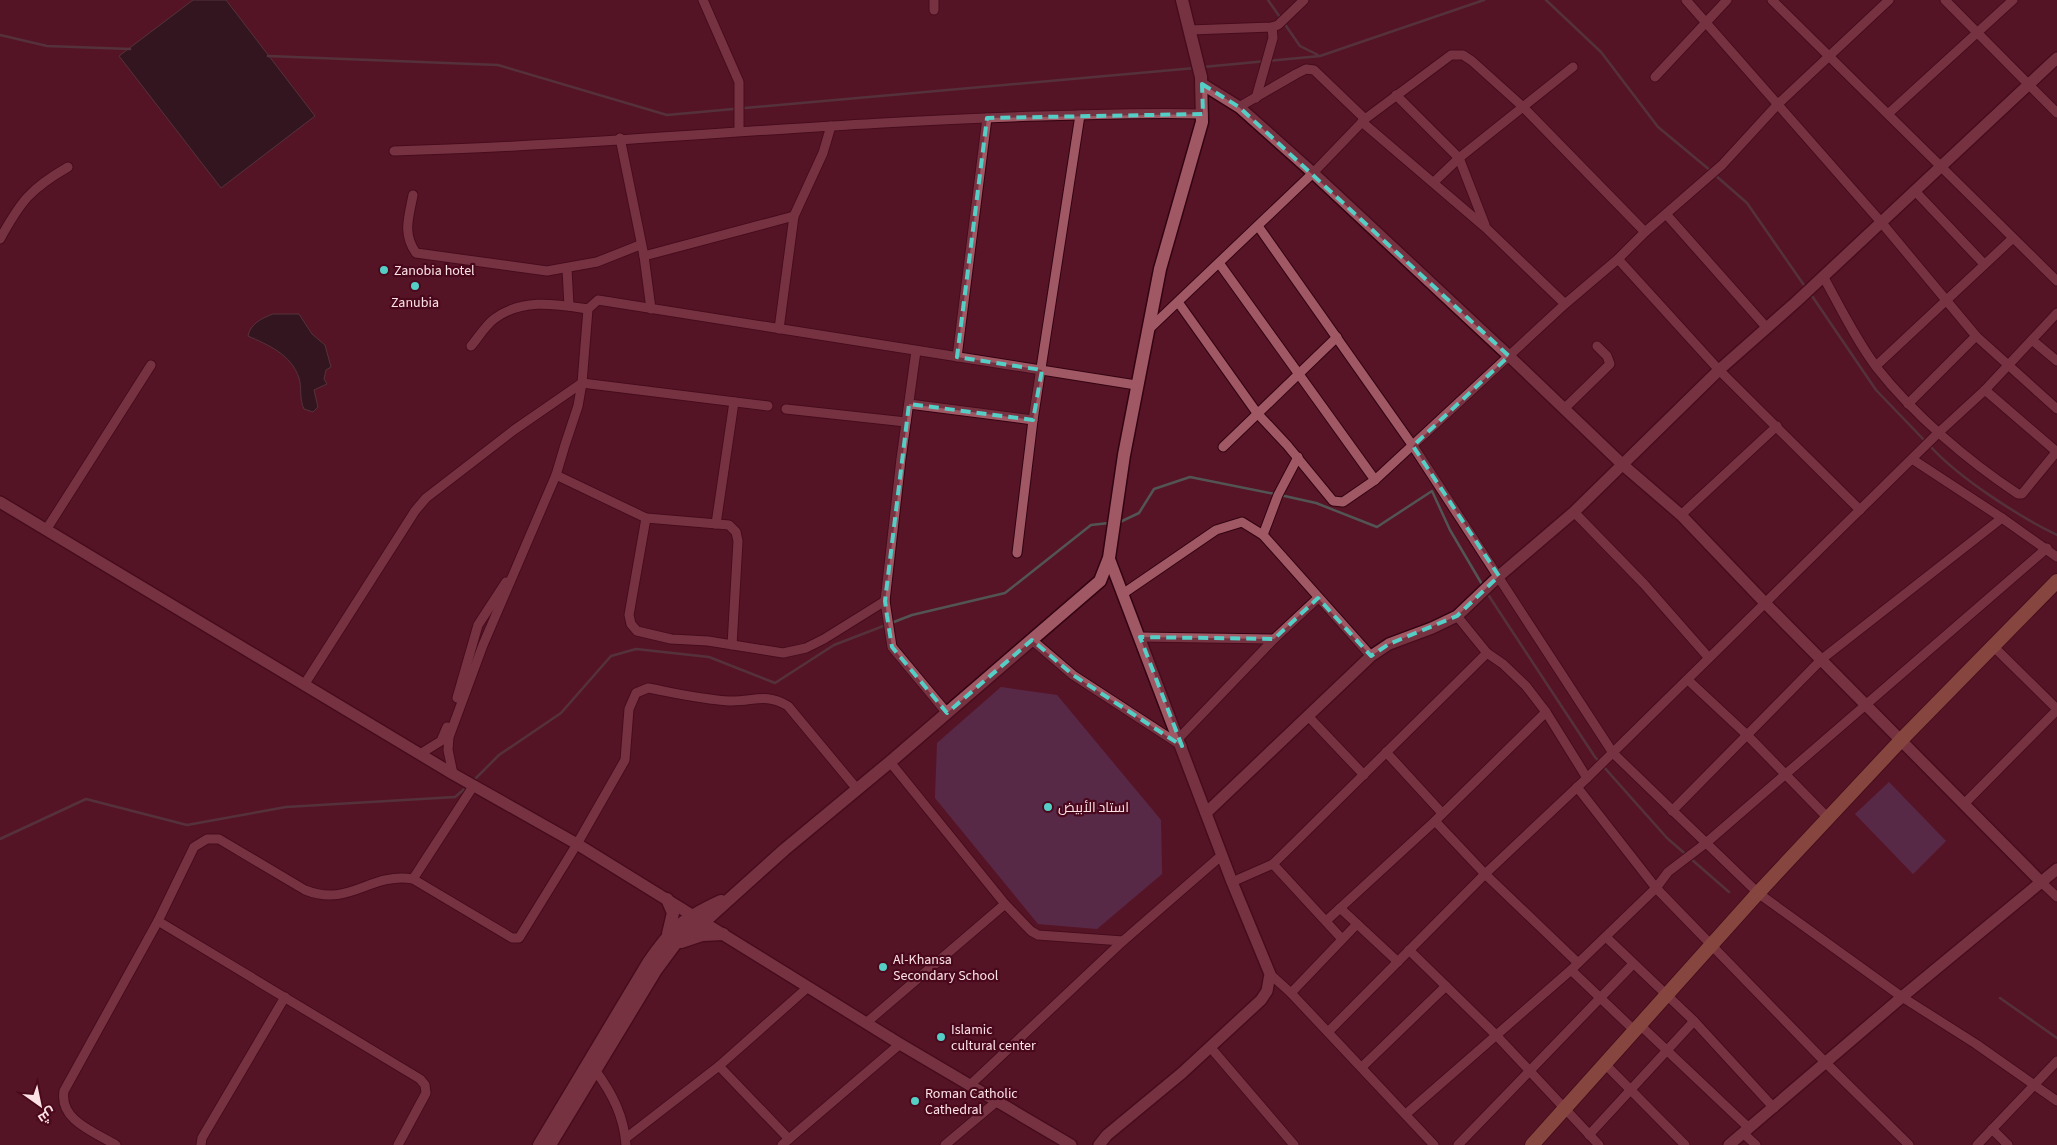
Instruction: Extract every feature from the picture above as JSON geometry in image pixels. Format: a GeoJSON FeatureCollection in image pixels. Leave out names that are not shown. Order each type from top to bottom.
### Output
{"type":"FeatureCollection","features":[{"type":"Feature","properties":{"kind":"main road"},"geometry":{"type":"LineString","coordinates":[[672,939],[704,922],[730,897],[947,714],[1100,580],[1109,558],[1136,385],[1160,269],[1203,114],[1202,80],[1182,0]]}},
{"type":"Feature","properties":{"kind":"main road"},"geometry":{"type":"LineString","coordinates":[[1532,1145],[1758,893],[1902,739],[2057,581]]}},
{"type":"Feature","properties":{"kind":"main road"},"geometry":{"type":"LineString","coordinates":[[539,1145],[648,964],[672,939],[692,914],[730,897]]}},
{"type":"Feature","properties":{"kind":"main road"},"geometry":{"type":"LineString","coordinates":[[550,1145],[656,970],[672,939],[672,913],[667,899]]}},
{"type":"Feature","properties":{"kind":"main road"},"geometry":{"type":"LineString","coordinates":[[672,939],[724,934]]}},
{"type":"Feature","properties":{"kind":"street"},"geometry":{"type":"LineString","coordinates":[[703,0],[739,82],[739,131]]}},
{"type":"Feature","properties":{"kind":"street"},"geometry":{"type":"LineString","coordinates":[[934,0],[934,10]]}},
{"type":"Feature","properties":{"kind":"street"},"geometry":{"type":"LineString","coordinates":[[1190,30],[1275,26],[1304,0]]}},
{"type":"Feature","properties":{"kind":"street"},"geometry":{"type":"LineString","coordinates":[[1686,0],[1881,222],[1976,336],[2057,409]]}},
{"type":"Feature","properties":{"kind":"street"},"geometry":{"type":"LineString","coordinates":[[1654,77],[1727,0]]}},
{"type":"Feature","properties":{"kind":"street"},"geometry":{"type":"LineString","coordinates":[[1178,302],[1257,412],[1298,457],[1333,500],[1338,503],[1343,502],[1375,480],[1565,304],[1618,259],[1645,232],[1722,164],[1777,105],[1890,0]]}},
{"type":"Feature","properties":{"kind":"street"},"geometry":{"type":"LineString","coordinates":[[1944,0],[2057,113]]}},
{"type":"Feature","properties":{"kind":"street"},"geometry":{"type":"LineString","coordinates":[[1888,114],[2012,0]]}},
{"type":"Feature","properties":{"kind":"street"},"geometry":{"type":"LineString","coordinates":[[1776,1],[1829,56],[2057,281]]}},
{"type":"Feature","properties":{"kind":"street"},"geometry":{"type":"LineString","coordinates":[[1256,98],[1275,26]]}},
{"type":"Feature","properties":{"kind":"street"},"geometry":{"type":"LineString","coordinates":[[1147,332],[1313,173],[1363,121],[1451,55],[1463,55],[1522,106],[1645,232]]}},
{"type":"Feature","properties":{"kind":"street"},"geometry":{"type":"LineString","coordinates":[[1206,813],[1371,656],[1389,644],[1432,628],[1457,616],[1497,578],[1574,512],[1719,370],[1796,302],[2057,58]]}},
{"type":"Feature","properties":{"kind":"street"},"geometry":{"type":"LineString","coordinates":[[1434,182],[1458,158],[1573,67]]}},
{"type":"Feature","properties":{"kind":"street"},"geometry":{"type":"LineString","coordinates":[[1239,107],[1306,69],[1314,70],[1363,121],[1486,228],[1565,304]]}},
{"type":"Feature","properties":{"kind":"street"},"geometry":{"type":"LineString","coordinates":[[1202,80],[1239,107],[1313,173],[1565,408],[1623,465],[1681,515],[1766,604],[2057,896]]}},
{"type":"Feature","properties":{"kind":"street"},"geometry":{"type":"LineString","coordinates":[[1396,95],[1458,158],[1486,228]]}},
{"type":"Feature","properties":{"kind":"street"},"geometry":{"type":"LineString","coordinates":[[394,151],[553,145],[620,138],[987,118],[1203,114]]}},
{"type":"Feature","properties":{"kind":"street"},"geometry":{"type":"LineString","coordinates":[[1017,553],[1033,420],[1080,115]]}},
{"type":"Feature","properties":{"kind":"street"},"geometry":{"type":"LineString","coordinates":[[957,357],[987,118]]}},
{"type":"Feature","properties":{"kind":"street"},"geometry":{"type":"LineString","coordinates":[[779,329],[794,216],[822,153],[831,126]]}},
{"type":"Feature","properties":{"kind":"street"},"geometry":{"type":"LineString","coordinates":[[620,138],[640,246],[644,256],[651,309]]}},
{"type":"Feature","properties":{"kind":"street"},"geometry":{"type":"LineString","coordinates":[[0,239],[15,211],[28,194],[42,182],[68,167]]}},
{"type":"Feature","properties":{"kind":"street"},"geometry":{"type":"LineString","coordinates":[[1915,191],[1984,264]]}},
{"type":"Feature","properties":{"kind":"street"},"geometry":{"type":"LineString","coordinates":[[412,195],[407,229],[408,242],[416,253],[547,271],[596,262],[640,246]]}},
{"type":"Feature","properties":{"kind":"street"},"geometry":{"type":"LineString","coordinates":[[1666,214],[1767,328]]}},
{"type":"Feature","properties":{"kind":"street"},"geometry":{"type":"LineString","coordinates":[[644,256],[794,216]]}},
{"type":"Feature","properties":{"kind":"street"},"geometry":{"type":"LineString","coordinates":[[1258,226],[1413,446],[1497,578],[1613,753],[1758,893],[1902,997],[2036,1085],[2057,1101]]}},
{"type":"Feature","properties":{"kind":"street"},"geometry":{"type":"LineString","coordinates":[[1876,366],[2013,238]]}},
{"type":"Feature","properties":{"kind":"street"},"geometry":{"type":"LineString","coordinates":[[1618,259],[1719,370],[1860,510]]}},
{"type":"Feature","properties":{"kind":"street"},"geometry":{"type":"LineString","coordinates":[[1218,263],[1375,480]]}},
{"type":"Feature","properties":{"kind":"street"},"geometry":{"type":"LineString","coordinates":[[566,269],[569,306]]}},
{"type":"Feature","properties":{"kind":"street"},"geometry":{"type":"LineString","coordinates":[[1821,278],[1876,366],[1908,404],[1938,433],[1966,456],[2018,494],[2026,491],[2057,451],[1985,390]]}},
{"type":"Feature","properties":{"kind":"street"},"geometry":{"type":"LineString","coordinates":[[453,774],[448,750],[449,737],[483,645],[556,474],[578,406],[582,383],[588,309],[592,303],[598,300],[1136,385]]}},
{"type":"Feature","properties":{"kind":"street"},"geometry":{"type":"LineString","coordinates":[[471,346],[492,320],[512,309],[533,304],[552,303],[588,309]]}},
{"type":"Feature","properties":{"kind":"street"},"geometry":{"type":"LineString","coordinates":[[1328,1032],[1485,874],[1590,776],[1938,433],[1985,390],[2057,313]]}},
{"type":"Feature","properties":{"kind":"street"},"geometry":{"type":"LineString","coordinates":[[1908,404],[1976,336]]}},
{"type":"Feature","properties":{"kind":"street"},"geometry":{"type":"LineString","coordinates":[[1223,447],[1257,412],[1337,337]]}},
{"type":"Feature","properties":{"kind":"street"},"geometry":{"type":"LineString","coordinates":[[2032,340],[2057,361]]}},
{"type":"Feature","properties":{"kind":"street"},"geometry":{"type":"LineString","coordinates":[[1565,408],[1610,364],[1597,346]]}},
{"type":"Feature","properties":{"kind":"street"},"geometry":{"type":"LineString","coordinates":[[916,351],[885,601],[886,616],[892,647],[947,714]]}},
{"type":"Feature","properties":{"kind":"street"},"geometry":{"type":"LineString","coordinates":[[46,530],[150,365]]}},
{"type":"Feature","properties":{"kind":"street"},"geometry":{"type":"LineString","coordinates":[[304,685],[415,511],[426,498],[514,430],[582,383],[768,406]]}},
{"type":"Feature","properties":{"kind":"street"},"geometry":{"type":"LineString","coordinates":[[716,524],[734,402]]}},
{"type":"Feature","properties":{"kind":"street"},"geometry":{"type":"LineString","coordinates":[[909,404],[1033,420]]}},
{"type":"Feature","properties":{"kind":"street"},"geometry":{"type":"LineString","coordinates":[[786,409],[906,422]]}},
{"type":"Feature","properties":{"kind":"street"},"geometry":{"type":"LineString","coordinates":[[1681,515],[1777,426]]}},
{"type":"Feature","properties":{"kind":"street"},"geometry":{"type":"LineString","coordinates":[[1263,536],[1278,495],[1298,457]]}},
{"type":"Feature","properties":{"kind":"street"},"geometry":{"type":"LineString","coordinates":[[1915,457],[2047,548],[2057,557]]}},
{"type":"Feature","properties":{"kind":"street"},"geometry":{"type":"LineString","coordinates":[[556,474],[646,518],[729,525],[736,532],[738,542],[732,645]]}},
{"type":"Feature","properties":{"kind":"street"},"geometry":{"type":"LineString","coordinates":[[0,502],[453,774],[577,844],[808,988],[969,1086],[1071,1145]]}},
{"type":"Feature","properties":{"kind":"street"},"geometry":{"type":"LineString","coordinates":[[1574,512],[1644,584],[1709,658]]}},
{"type":"Feature","properties":{"kind":"street"},"geometry":{"type":"LineString","coordinates":[[646,518],[629,615],[631,624],[637,630],[671,640],[732,645],[783,653],[806,648],[885,601]]}},
{"type":"Feature","properties":{"kind":"street"},"geometry":{"type":"LineString","coordinates":[[1672,811],[1822,659],[2002,518]]}},
{"type":"Feature","properties":{"kind":"street"},"geometry":{"type":"LineString","coordinates":[[1124,592],[1216,530],[1242,522],[1263,536],[1371,656]]}},
{"type":"Feature","properties":{"kind":"street"},"geometry":{"type":"LineString","coordinates":[[1406,1114],[1578,964],[1656,888],[1681,860],[1706,843],[2047,548]]}},
{"type":"Feature","properties":{"kind":"street"},"geometry":{"type":"LineString","coordinates":[[1109,558],[1124,592],[1232,882],[1270,974],[1291,993],[1362,1067],[1434,1145]]}},
{"type":"Feature","properties":{"kind":"street"},"geometry":{"type":"LineString","coordinates":[[420,754],[435,746],[444,733],[478,626],[515,570]]}},
{"type":"Feature","properties":{"kind":"street"},"geometry":{"type":"LineString","coordinates":[[1180,742],[1274,639],[1318,598]]}},
{"type":"Feature","properties":{"kind":"street"},"geometry":{"type":"LineString","coordinates":[[1457,616],[1487,653],[1514,674],[1546,712],[1590,776]]}},
{"type":"Feature","properties":{"kind":"street"},"geometry":{"type":"LineString","coordinates":[[1140,637],[1274,639]]}},
{"type":"Feature","properties":{"kind":"street"},"geometry":{"type":"LineString","coordinates":[[1032,640],[1073,675],[1180,742]]}},
{"type":"Feature","properties":{"kind":"street"},"geometry":{"type":"LineString","coordinates":[[1964,804],[2057,710],[1993,646]]}},
{"type":"Feature","properties":{"kind":"street"},"geometry":{"type":"LineString","coordinates":[[1232,882],[1273,864],[1487,653]]}},
{"type":"Feature","properties":{"kind":"street"},"geometry":{"type":"LineString","coordinates":[[1688,680],[1786,773],[1828,818]]}},
{"type":"Feature","properties":{"kind":"street"},"geometry":{"type":"LineString","coordinates":[[116,1145],[76,1122],[66,1112],[62,1101],[64,1091],[158,922],[194,847],[207,839],[219,839],[305,890],[320,895],[339,896],[382,880],[398,877],[413,879],[512,938],[519,938],[577,844],[624,760],[629,709],[636,693],[648,688],[730,701],[768,697],[779,700],[788,706],[857,789]]}},
{"type":"Feature","properties":{"kind":"street"},"geometry":{"type":"LineString","coordinates":[[1326,921],[1435,821],[1546,712]]}},
{"type":"Feature","properties":{"kind":"street"},"geometry":{"type":"LineString","coordinates":[[1308,716],[1364,775]]}},
{"type":"Feature","properties":{"kind":"street"},"geometry":{"type":"LineString","coordinates":[[1386,752],[1442,813]]}},
{"type":"Feature","properties":{"kind":"street"},"geometry":{"type":"LineString","coordinates":[[890,762],[1005,904],[1031,931],[1038,935],[1123,941]]}},
{"type":"Feature","properties":{"kind":"street"},"geometry":{"type":"LineString","coordinates":[[413,879],[474,785]]}},
{"type":"Feature","properties":{"kind":"street"},"geometry":{"type":"LineString","coordinates":[[1578,787],[1656,888],[1826,1063],[1909,1145]]}},
{"type":"Feature","properties":{"kind":"street"},"geometry":{"type":"LineString","coordinates":[[1435,821],[1485,874],[1578,964]]}},
{"type":"Feature","properties":{"kind":"street"},"geometry":{"type":"LineString","coordinates":[[969,1086],[1123,941],[1222,855]]}},
{"type":"Feature","properties":{"kind":"street"},"geometry":{"type":"LineString","coordinates":[[1273,864],[1342,939]]}},
{"type":"Feature","properties":{"kind":"street"},"geometry":{"type":"LineString","coordinates":[[1729,1145],[1902,997],[2057,869]]}},
{"type":"Feature","properties":{"kind":"street"},"geometry":{"type":"LineString","coordinates":[[866,1023],[1005,904]]}},
{"type":"Feature","properties":{"kind":"street"},"geometry":{"type":"LineString","coordinates":[[1340,908],[1398,962]]}},
{"type":"Feature","properties":{"kind":"street"},"geometry":{"type":"LineString","coordinates":[[158,922],[420,1079],[425,1086],[426,1093],[398,1145]]}},
{"type":"Feature","properties":{"kind":"street"},"geometry":{"type":"LineString","coordinates":[[1291,993],[1357,924]]}},
{"type":"Feature","properties":{"kind":"street"},"geometry":{"type":"LineString","coordinates":[[1606,937],[1694,1021],[1774,1108]]}},
{"type":"Feature","properties":{"kind":"street"},"geometry":{"type":"LineString","coordinates":[[1410,950],[1496,1035],[1599,1145]]}},
{"type":"Feature","properties":{"kind":"street"},"geometry":{"type":"LineString","coordinates":[[1458,1145],[1530,1072],[1599,997],[1634,964]]}},
{"type":"Feature","properties":{"kind":"street"},"geometry":{"type":"LineString","coordinates":[[1571,970],[1599,997],[1666,1050],[1746,1131],[1756,1145]]}},
{"type":"Feature","properties":{"kind":"street"},"geometry":{"type":"LineString","coordinates":[[1099,1145],[1107,1135],[1211,1048],[1261,1000],[1267,991],[1270,974]]}},
{"type":"Feature","properties":{"kind":"street"},"geometry":{"type":"LineString","coordinates":[[1362,1067],[1446,986]]}},
{"type":"Feature","properties":{"kind":"street"},"geometry":{"type":"LineString","coordinates":[[595,1070],[615,1099],[626,1141],[719,1066],[808,988]]}},
{"type":"Feature","properties":{"kind":"street"},"geometry":{"type":"LineString","coordinates":[[201,1145],[202,1138],[285,997]]}},
{"type":"Feature","properties":{"kind":"street"},"geometry":{"type":"LineString","coordinates":[[1589,1135],[1694,1021]]}},
{"type":"Feature","properties":{"kind":"street"},"geometry":{"type":"LineString","coordinates":[[719,1066],[786,1142],[900,1044]]}},
{"type":"Feature","properties":{"kind":"street"},"geometry":{"type":"LineString","coordinates":[[1211,1048],[1294,1145]]}},
{"type":"Feature","properties":{"kind":"street"},"geometry":{"type":"LineString","coordinates":[[1977,1145],[2057,1061]]}},
{"type":"Feature","properties":{"kind":"street"},"geometry":{"type":"LineString","coordinates":[[1605,1064],[1685,1145]]}},
{"type":"Feature","properties":{"kind":"street"},"geometry":{"type":"LineString","coordinates":[[945,1145],[996,1102]]}},
{"type":"Feature","properties":{"kind":"street"},"geometry":{"type":"LineString","coordinates":[[1992,1129],[2008,1145]]}},
{"type":"Feature","properties":{"kind":"highlighted area"},"geometry":{"type":"Polygon","coordinates":[[[1202,84],[1239,107],[1509,356],[1413,446],[1499,576],[1457,616],[1389,644],[1371,656],[1318,598],[1274,639],[1140,637],[1182,746],[1073,675],[1032,640],[947,713],[892,647],[885,601],[909,404],[1033,420],[1042,370],[957,357],[987,118],[1203,114],[1202,84]]]}},
{"type":"Feature","properties":{"kind":"shaded area"},"geometry":{"type":"Polygon","coordinates":[[[193,0],[226,0],[315,116],[221,188],[119,56],[193,0]]]}},
{"type":"Feature","properties":{"kind":"shaded area"},"geometry":{"type":"Polygon","coordinates":[[[273,314],[299,314],[312,334],[325,345],[331,367],[326,370],[324,379],[327,384],[314,390],[318,407],[313,412],[304,409],[299,378],[285,357],[278,351],[248,336],[254,325],[273,314]]]}},
{"type":"Feature","properties":{"kind":"shaded area"},"geometry":{"type":"Polygon","coordinates":[[[1001,687],[1057,695],[1161,820],[1162,874],[1097,929],[1038,924],[935,798],[937,743],[1001,687]]]}},
{"type":"Feature","properties":{"kind":"shaded area"},"geometry":{"type":"Polygon","coordinates":[[[1889,782],[1946,841],[1913,874],[1855,814],[1889,782]]]}},
{"type":"Feature","properties":{"kind":"waterway"},"geometry":{"type":"LineString","coordinates":[[1268,0],[1300,46],[1318,55]]}},
{"type":"Feature","properties":{"kind":"waterway"},"geometry":{"type":"LineString","coordinates":[[1203,67],[1320,56],[1484,0]]}},
{"type":"Feature","properties":{"kind":"waterway"},"geometry":{"type":"LineString","coordinates":[[1546,0],[1601,52],[1658,127],[1711,171]]}},
{"type":"Feature","properties":{"kind":"waterway"},"geometry":{"type":"LineString","coordinates":[[0,35],[47,46],[130,49]]}},
{"type":"Feature","properties":{"kind":"waterway"},"geometry":{"type":"LineString","coordinates":[[268,56],[498,65],[667,115],[1195,68]]}},
{"type":"Feature","properties":{"kind":"waterway"},"geometry":{"type":"LineString","coordinates":[[1715,175],[1747,203],[1806,288]]}},
{"type":"Feature","properties":{"kind":"waterway"},"geometry":{"type":"LineString","coordinates":[[1810,293],[1876,390],[1926,442]]}},
{"type":"Feature","properties":{"kind":"waterway"},"geometry":{"type":"LineString","coordinates":[[1930,446],[1957,471],[1990,495],[2025,518],[2057,535]]}},
{"type":"Feature","properties":{"kind":"waterway"},"geometry":{"type":"LineString","coordinates":[[1120,522],[1139,513],[1154,489],[1190,477],[1275,494]]}},
{"type":"Feature","properties":{"kind":"waterway"},"geometry":{"type":"LineString","coordinates":[[1280,495],[1316,503],[1377,527],[1432,491],[1450,530],[1483,586]]}},
{"type":"Feature","properties":{"kind":"waterway"},"geometry":{"type":"LineString","coordinates":[[472,782],[499,755],[561,713],[611,656],[636,649],[709,657],[775,683],[834,645],[912,615],[1005,593],[1091,525],[1109,523]]}},
{"type":"Feature","properties":{"kind":"waterway"},"geometry":{"type":"LineString","coordinates":[[1487,593],[1595,757],[1667,838],[1729,892]]}},
{"type":"Feature","properties":{"kind":"waterway"},"geometry":{"type":"LineString","coordinates":[[0,839],[86,799],[187,825],[286,807],[455,797],[468,786]]}},
{"type":"Feature","properties":{"kind":"waterway"},"geometry":{"type":"LineString","coordinates":[[2000,998],[2057,1038]]}},
{"type":"Feature","properties":{"kind":"place","name":"Zanobia hotel"},"geometry":{"type":"Point","coordinates":[384,270]}},
{"type":"Feature","properties":{"kind":"place","name":"Zanubia"},"geometry":{"type":"Point","coordinates":[415,286]}},
{"type":"Feature","properties":{"kind":"place","name":"استاد الأبيض"},"geometry":{"type":"Point","coordinates":[1048,807]}},
{"type":"Feature","properties":{"kind":"place","name":"Al-Khansa Secondary School"},"geometry":{"type":"Point","coordinates":[883,967]}},
{"type":"Feature","properties":{"kind":"place","name":"Islamic cultural center"},"geometry":{"type":"Point","coordinates":[941,1037]}},
{"type":"Feature","properties":{"kind":"place","name":"Roman Catholic Cathedral"},"geometry":{"type":"Point","coordinates":[915,1101]}}]}
